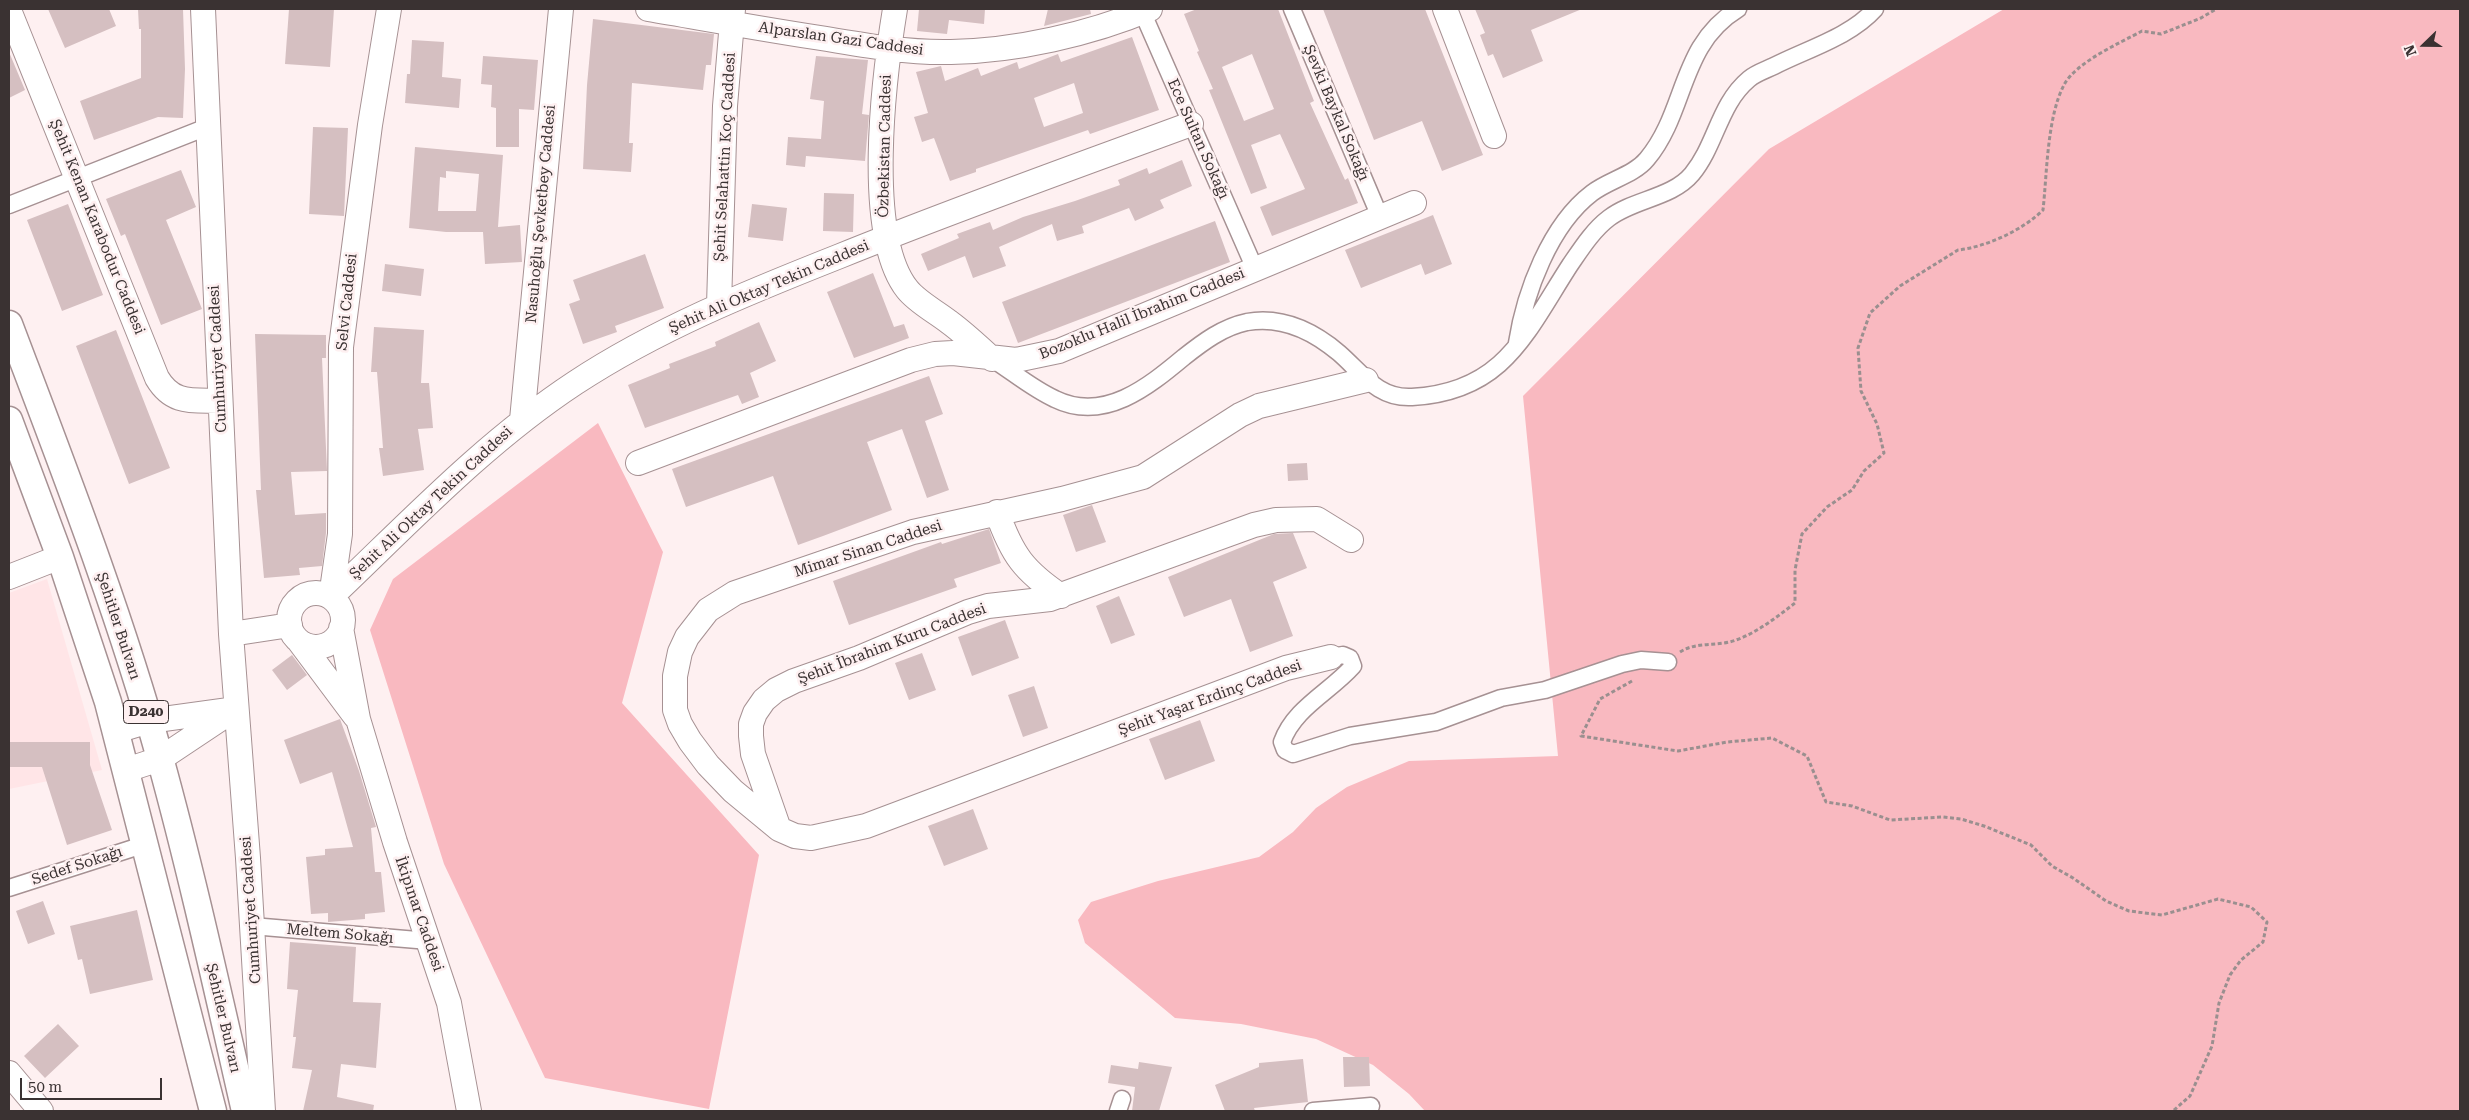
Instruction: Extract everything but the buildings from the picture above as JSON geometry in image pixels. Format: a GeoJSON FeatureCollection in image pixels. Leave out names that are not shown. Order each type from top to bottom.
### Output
{"type":"FeatureCollection","features":[{"type":"Feature","properties":{"kind":"main road","name":"Şehitler Bulvarı"},"geometry":{"type":"LineString","coordinates":[[9,324],[78,507],[149,721],[160,759],[245,1111]]}},
{"type":"Feature","properties":{"kind":"main road","name":"Şehitler Bulvarı"},"geometry":{"type":"LineString","coordinates":[[9,420],[60,557],[116,731],[213,1111]]}},
{"type":"Feature","properties":{"kind":"street","name":"Cumhuriyet Caddesi"},"geometry":{"type":"LineString","coordinates":[[203,9],[235,709],[252,926],[263,1111]]}},
{"type":"Feature","properties":{"kind":"street","name":"Selvi Caddesi"},"geometry":{"type":"LineString","coordinates":[[331,597],[340,534],[341,347],[369,134],[389,9]]}},
{"type":"Feature","properties":{"kind":"street","name":"Nasuhoğlu Şevketbey Caddesi"},"geometry":{"type":"LineString","coordinates":[[522,420],[561,9]]}},
{"type":"Feature","properties":{"kind":"street","name":"Alparslan Gazi Caddesi"},"geometry":{"type":"LineString","coordinates":[[648,9],[732,16],[888,49],[950,52],[1004,48],[1105,25],[1144,10]]}},
{"type":"Feature","properties":{"kind":"street","name":"Özbekistan Caddesi"},"geometry":{"type":"LineString","coordinates":[[895,9],[888,49],[883,129],[881,198],[885,238],[896,274],[908,291],[992,359]]}},
{"type":"Feature","properties":{"kind":"street","name":"Şevki Baykal Sokağı"},"geometry":{"type":"LineString","coordinates":[[1292,9],[1380,218]]}},
{"type":"Feature","properties":{"kind":"street"},"geometry":{"type":"LineString","coordinates":[[1445,9],[1494,136]]}},
{"type":"Feature","properties":{"kind":"street"},"geometry":{"type":"LineString","coordinates":[[1516,348],[1528,293],[1542,262],[1564,223],[1577,206],[1593,192],[1646,160],[1668,122],[1692,61],[1705,38],[1724,18],[1738,9]]}},
{"type":"Feature","properties":{"kind":"street"},"geometry":{"type":"LineString","coordinates":[[992,359],[1057,400],[1074,406],[1097,407],[1137,393],[1204,341],[1227,328],[1246,322],[1267,321],[1293,325],[1314,334],[1338,353],[1378,390],[1394,396],[1433,395],[1479,379],[1496,368],[1516,348],[1580,251],[1610,217],[1686,181],[1695,170],[1721,114],[1750,78],[1851,29],[1867,18],[1875,9]]}},
{"type":"Feature","properties":{"kind":"street","name":"Şehit Kenan Karabodur Caddesi"},"geometry":{"type":"LineString","coordinates":[[9,10],[158,378],[165,391],[181,398],[220,401]]}},
{"type":"Feature","properties":{"kind":"street","name":"Ece Sultan Sokağı"},"geometry":{"type":"LineString","coordinates":[[1144,10],[1191,124],[1255,269]]}},
{"type":"Feature","properties":{"kind":"street","name":"Şehit Selahattin Koç Caddesi"},"geometry":{"type":"LineString","coordinates":[[719,306],[725,106],[732,16]]}},
{"type":"Feature","properties":{"kind":"street","name":"Şehit Ali Oktay Tekin Caddesi"},"geometry":{"type":"LineString","coordinates":[[331,597],[482,453],[522,420],[575,383],[621,355],[719,306],[885,238],[1191,124]]}},
{"type":"Feature","properties":{"kind":"street"},"geometry":{"type":"LineString","coordinates":[[9,205],[207,127]]}},
{"type":"Feature","properties":{"kind":"street","name":"Bozoklu Halil İbrahim Caddesi"},"geometry":{"type":"LineString","coordinates":[[638,463],[911,360],[935,354],[952,353],[992,359],[1016,360],[1059,351],[1414,203]]}},
{"type":"Feature","properties":{"kind":"street","name":"Mimar Sinan Caddesi"},"geometry":{"type":"LineString","coordinates":[[779,829],[752,808],[721,778],[704,759],[680,724],[674,694],[675,676],[680,652],[697,622],[720,600],[735,593],[912,532],[1062,499],[1144,477],[1240,415],[1259,406],[1366,380]]}},
{"type":"Feature","properties":{"kind":"street"},"geometry":{"type":"LineString","coordinates":[[997,512],[1010,548],[1020,562],[1045,585],[1061,596]]}},
{"type":"Feature","properties":{"kind":"street","name":"Şehit İbrahim Kuru Caddesi"},"geometry":{"type":"LineString","coordinates":[[779,829],[753,754],[751,724],[755,713],[764,700],[794,681],[859,658],[968,612],[988,606],[1061,596],[1208,540],[1276,520],[1316,519],[1352,540]]}},
{"type":"Feature","properties":{"kind":"street"},"geometry":{"type":"LineString","coordinates":[[9,578],[60,557]]}},
{"type":"Feature","properties":{"kind":"street"},"geometry":{"type":"LineString","coordinates":[[313,593],[331,597],[341,611],[341,628],[331,642],[323,646],[306,645],[294,633],[292,608],[305,595],[313,593]]}},
{"type":"Feature","properties":{"kind":"street","name":"İkipınar Caddesi"},"geometry":{"type":"LineString","coordinates":[[341,628],[358,719],[395,842],[449,1003],[469,1111]]}},
{"type":"Feature","properties":{"kind":"street"},"geometry":{"type":"LineString","coordinates":[[231,634],[294,633]]}},
{"type":"Feature","properties":{"kind":"street","name":"İkipınar Caddesi"},"geometry":{"type":"LineString","coordinates":[[294,633],[358,719]]}},
{"type":"Feature","properties":{"kind":"street","name":"Şehit Yaşar Erdinç Caddesi"},"geometry":{"type":"LineString","coordinates":[[779,829],[795,836],[812,838],[866,826],[1286,668],[1331,657],[1342,656],[1350,658],[1353,666],[1301,712],[1286,730],[1282,742],[1285,750],[1293,754],[1350,736],[1443,720],[1501,698],[1544,690],[1622,664],[1640,660],[1668,662]]}},
{"type":"Feature","properties":{"kind":"street"},"geometry":{"type":"LineString","coordinates":[[116,731],[149,721],[235,709]]}},
{"type":"Feature","properties":{"kind":"street"},"geometry":{"type":"LineString","coordinates":[[126,770],[160,759],[235,709]]}},
{"type":"Feature","properties":{"kind":"street","name":"Sedef Sokağı"},"geometry":{"type":"LineString","coordinates":[[9,888],[146,844]]}},
{"type":"Feature","properties":{"kind":"street","name":"Meltem Sokağı"},"geometry":{"type":"LineString","coordinates":[[252,926],[429,941]]}},
{"type":"Feature","properties":{"kind":"street"},"geometry":{"type":"LineString","coordinates":[[9,1073],[41,1111]]}},
{"type":"Feature","properties":{"kind":"street"},"geometry":{"type":"LineString","coordinates":[[1313,1111],[1371,1106]]}},
{"type":"Feature","properties":{"kind":"path"},"geometry":{"type":"LineString","coordinates":[[1668,662],[1688,647],[1735,640],[1767,624],[1795,604],[1795,570],[1802,534],[1827,507],[1852,490],[1864,471],[1884,454],[1877,424],[1860,390],[1858,348],[1870,314],[1900,286],[1958,250],[1968,249],[2006,236],[2032,221],[2043,210],[2046,162],[2055,110],[2064,84],[2081,67],[2142,31],[2161,34],[2201,18],[2216,9]]}},
{"type":"Feature","properties":{"kind":"path"},"geometry":{"type":"LineString","coordinates":[[1634,680],[1600,699],[1581,736],[1678,751],[1727,742],[1772,738],[1806,756],[1826,802],[1852,806],[1890,820],[1943,817],[1961,819],[1984,826],[2031,845],[2052,866],[2106,901],[2129,911],[2162,916],[2218,899],[2252,907],[2266,922],[2263,942],[2241,960],[2230,975],[2219,1003],[2212,1046],[2190,1096],[2173,1111]]}},
{"type":"Feature","properties":{"kind":"shaded area"},"geometry":{"type":"Polygon","coordinates":[[[2004,9],[2460,9],[2460,1111],[1425,1111],[1409,1094],[1373,1065],[1316,1039],[1241,1024],[1175,1018],[1085,943],[1078,920],[1091,902],[1158,881],[1259,857],[1293,832],[1316,808],[1347,787],[1409,761],[1558,756],[1523,396],[1769,149],[2004,9]]]}},
{"type":"Feature","properties":{"kind":"shaded area"},"geometry":{"type":"Polygon","coordinates":[[[598,423],[663,552],[622,703],[759,855],[709,1109],[545,1078],[444,864],[370,630],[393,579],[598,423]]]}},
{"type":"Feature","properties":{"kind":"shaded area"},"geometry":{"type":"Polygon","coordinates":[[[47,579],[102,770],[9,789],[9,593],[47,579]]]}}]}
